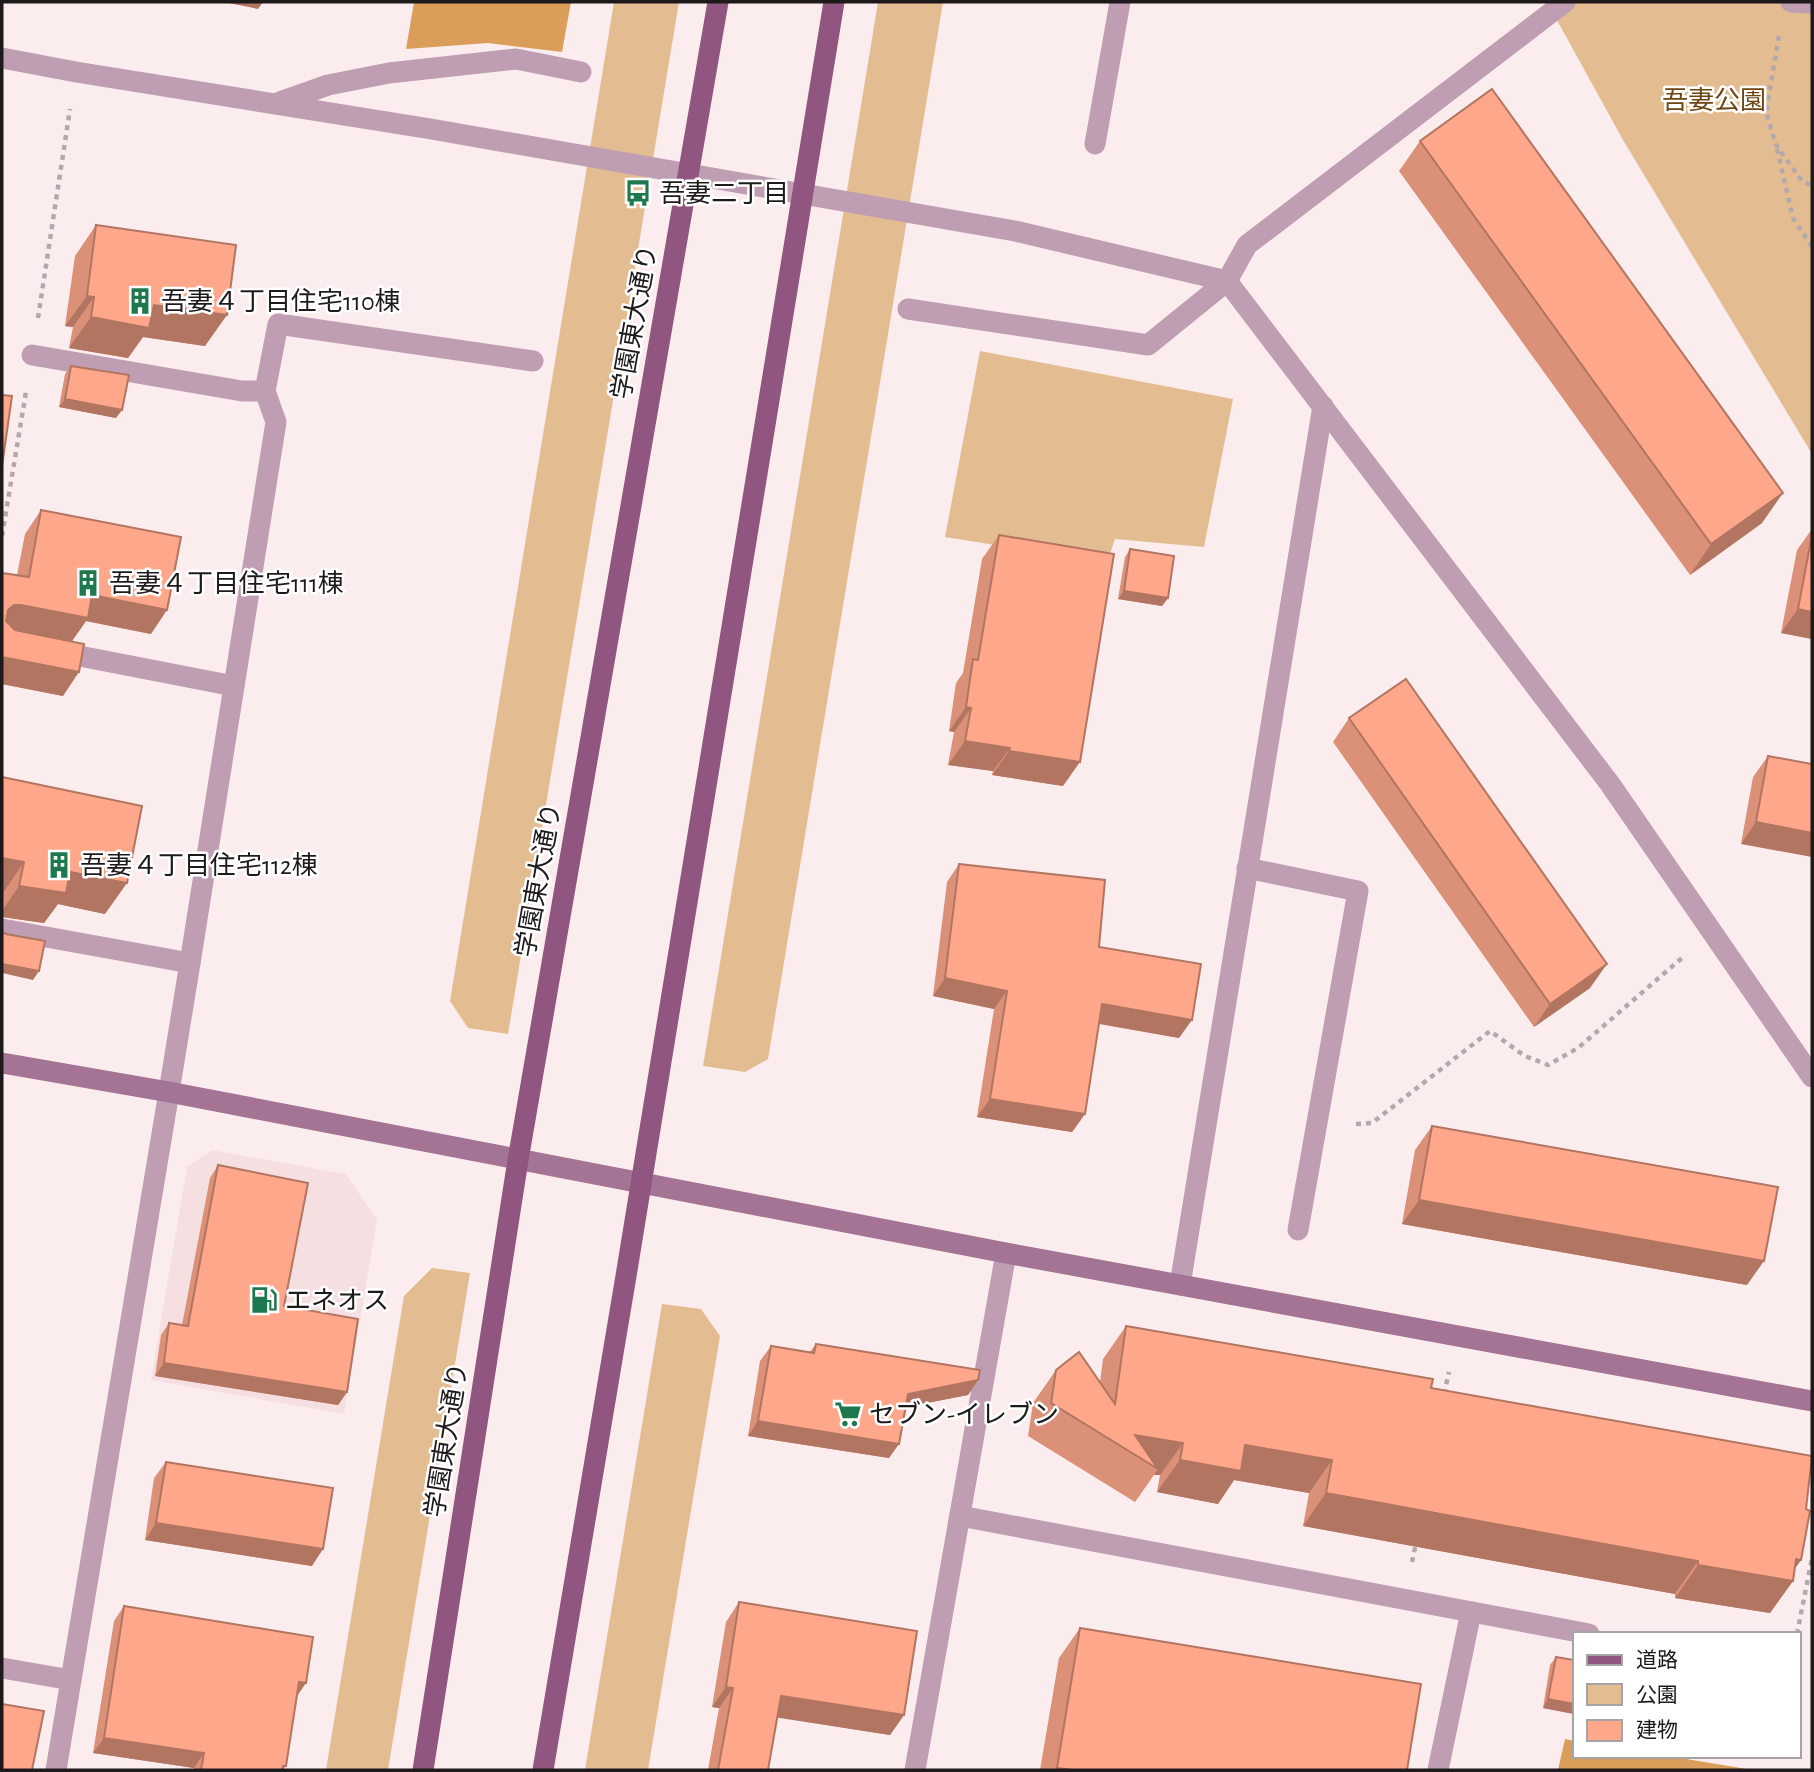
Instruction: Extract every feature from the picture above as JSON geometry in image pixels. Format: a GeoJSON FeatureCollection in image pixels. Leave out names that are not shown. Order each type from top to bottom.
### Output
{"type":"FeatureCollection","features":[{"type":"Feature","properties":{"kind":"main road","name":"学園東大通り"},"geometry":{"type":"LineString","coordinates":[[423,1770],[518,1160],[718,2]]}},
{"type":"Feature","properties":{"kind":"main road"},"geometry":{"type":"LineString","coordinates":[[543,1770],[834,2]]}},
{"type":"Feature","properties":{"kind":"street"},"geometry":{"type":"LineString","coordinates":[[1095,144],[1119,2]]}},
{"type":"Feature","properties":{"kind":"street"},"geometry":{"type":"LineString","coordinates":[[908,309],[1148,345],[1227,281],[1247,245],[1565,2]]}},
{"type":"Feature","properties":{"kind":"street"},"geometry":{"type":"LineString","coordinates":[[1791,2],[1812,3]]}},
{"type":"Feature","properties":{"kind":"street"},"geometry":{"type":"LineString","coordinates":[[2,58],[554,150],[1015,231],[1227,281],[1610,783],[1812,1077]]}},
{"type":"Feature","properties":{"kind":"street"},"geometry":{"type":"LineString","coordinates":[[278,103],[328,85],[389,73],[516,59],[581,72]]}},
{"type":"Feature","properties":{"kind":"street"},"geometry":{"type":"LineString","coordinates":[[56,1770],[169,1092],[276,422],[265,391],[278,324],[533,361]]}},
{"type":"Feature","properties":{"kind":"street"},"geometry":{"type":"LineString","coordinates":[[32,355],[243,391],[265,391]]}},
{"type":"Feature","properties":{"kind":"street"},"geometry":{"type":"LineString","coordinates":[[1180,1285],[1323,406]]}},
{"type":"Feature","properties":{"kind":"street"},"geometry":{"type":"LineString","coordinates":[[2,641],[234,686]]}},
{"type":"Feature","properties":{"kind":"street"},"geometry":{"type":"LineString","coordinates":[[1247,868],[1357,891],[1298,1230]]}},
{"type":"Feature","properties":{"kind":"street"},"geometry":{"type":"LineString","coordinates":[[2,929],[190,963]]}},
{"type":"Feature","properties":{"kind":"street"},"geometry":{"type":"LineString","coordinates":[[2,1063],[169,1092],[641,1185],[1812,1401]]}},
{"type":"Feature","properties":{"kind":"street"},"geometry":{"type":"LineString","coordinates":[[915,1770],[1006,1253]]}},
{"type":"Feature","properties":{"kind":"street"},"geometry":{"type":"LineString","coordinates":[[960,1516],[1578,1632]]}},
{"type":"Feature","properties":{"kind":"street"},"geometry":{"type":"LineString","coordinates":[[1437,1770],[1471,1612]]}},
{"type":"Feature","properties":{"kind":"street"},"geometry":{"type":"LineString","coordinates":[[2,1668],[71,1680]]}},
{"type":"Feature","properties":{"kind":"path"},"geometry":{"type":"LineString","coordinates":[[1781,26],[1766,112],[1793,218],[1812,247]]}},
{"type":"Feature","properties":{"kind":"path"},"geometry":{"type":"LineString","coordinates":[[2,536],[76,72]]}},
{"type":"Feature","properties":{"kind":"path"},"geometry":{"type":"LineString","coordinates":[[1776,145],[1802,181],[1812,186]]}},
{"type":"Feature","properties":{"kind":"path"},"geometry":{"type":"LineString","coordinates":[[1316,1126],[1372,1124],[1490,1031],[1525,1056],[1548,1065],[1578,1048],[1712,932]]}},
{"type":"Feature","properties":{"kind":"path"},"geometry":{"type":"LineString","coordinates":[[1444,1398],[1449,1371]]}},
{"type":"Feature","properties":{"kind":"path"},"geometry":{"type":"LineString","coordinates":[[1405,1599],[1418,1532]]}},
{"type":"Feature","properties":{"kind":"path"},"geometry":{"type":"LineString","coordinates":[[1797,1632],[1812,1558]]}},
{"type":"Feature","properties":{"kind":"shaded area"},"geometry":{"type":"Polygon","coordinates":[[[414,2],[571,2],[562,52],[488,43],[406,49],[414,2]]]}},
{"type":"Feature","properties":{"kind":"shaded area","name":"エネオス"},"geometry":{"type":"Polygon","coordinates":[[[212,1150],[346,1174],[377,1220],[344,1414],[151,1380],[187,1167],[212,1150]]]}},
{"type":"Feature","properties":{"kind":"shaded area"},"geometry":{"type":"Polygon","coordinates":[[[1565,1739],[1573,1741],[1573,1758],[1680,1758],[1753,1770],[1558,1770],[1565,1739]]]}},
{"type":"Feature","properties":{"kind":"green space"},"geometry":{"type":"Polygon","coordinates":[[[614,2],[679,2],[508,1034],[468,1028],[450,1001],[614,2]]]}},
{"type":"Feature","properties":{"kind":"green space"},"geometry":{"type":"Polygon","coordinates":[[[878,2],[943,2],[768,1059],[745,1072],[703,1066],[878,2]]]}},
{"type":"Feature","properties":{"kind":"green space","name":"吾妻公園"},"geometry":{"type":"Polygon","coordinates":[[[1547,2],[1812,2],[1812,454],[1623,140],[1547,2]]]}},
{"type":"Feature","properties":{"kind":"green space"},"geometry":{"type":"Polygon","coordinates":[[[980,351],[1233,399],[1204,547],[1115,539],[1107,563],[945,537],[980,351]]]}},
{"type":"Feature","properties":{"kind":"green space"},"geometry":{"type":"Polygon","coordinates":[[[432,1268],[470,1273],[388,1770],[326,1770],[404,1296],[432,1268]]]}},
{"type":"Feature","properties":{"kind":"green space"},"geometry":{"type":"Polygon","coordinates":[[[662,1304],[701,1309],[720,1336],[648,1770],[585,1770],[662,1304]]]}},
{"type":"Feature","properties":{"kind":"building"},"geometry":{"type":"Polygon","coordinates":[[[1492,89],[1783,493],[1711,544],[1420,141],[1492,89]]]}},
{"type":"Feature","properties":{"kind":"building"},"geometry":{"type":"Polygon","coordinates":[[[96,225],[236,245],[227,315],[154,305],[149,328],[91,317],[94,297],[87,296],[96,225]]]}},
{"type":"Feature","properties":{"kind":"building"},"geometry":{"type":"Polygon","coordinates":[[[71,366],[129,375],[122,410],[65,399],[71,366]]]}},
{"type":"Feature","properties":{"kind":"building"},"geometry":{"type":"Polygon","coordinates":[[[2,395],[12,396],[2,466],[2,395]]]}},
{"type":"Feature","properties":{"kind":"building"},"geometry":{"type":"Polygon","coordinates":[[[41,510],[181,537],[167,610],[92,595],[88,618],[21,605],[14,605],[8,610],[6,621],[15,630],[84,644],[79,672],[2,657],[2,573],[29,577],[41,510]]]}},
{"type":"Feature","properties":{"kind":"building"},"geometry":{"type":"Polygon","coordinates":[[[999,535],[1114,554],[1080,762],[965,741],[971,708],[966,707],[973,659],[978,660],[999,535]]]}},
{"type":"Feature","properties":{"kind":"building"},"geometry":{"type":"Polygon","coordinates":[[[1812,535],[1812,612],[1798,609],[1812,535]]]}},
{"type":"Feature","properties":{"kind":"building"},"geometry":{"type":"Polygon","coordinates":[[[1130,549],[1174,556],[1168,598],[1124,591],[1130,549]]]}},
{"type":"Feature","properties":{"kind":"building"},"geometry":{"type":"Polygon","coordinates":[[[1406,679],[1607,964],[1550,1004],[1349,718],[1406,679]]]}},
{"type":"Feature","properties":{"kind":"building"},"geometry":{"type":"Polygon","coordinates":[[[1768,756],[1812,764],[1812,833],[1756,822],[1768,756]]]}},
{"type":"Feature","properties":{"kind":"building"},"geometry":{"type":"Polygon","coordinates":[[[2,777],[142,806],[127,883],[70,872],[66,893],[19,886],[24,862],[2,858],[2,777]]]}},
{"type":"Feature","properties":{"kind":"building"},"geometry":{"type":"Polygon","coordinates":[[[959,864],[1105,880],[1099,947],[1201,964],[1192,1020],[1102,1004],[1085,1114],[990,1099],[1007,991],[945,978],[959,864]]]}},
{"type":"Feature","properties":{"kind":"building"},"geometry":{"type":"Polygon","coordinates":[[[2,932],[45,941],[39,971],[2,964],[2,932]]]}},
{"type":"Feature","properties":{"kind":"building"},"geometry":{"type":"Polygon","coordinates":[[[1432,1126],[1778,1187],[1764,1261],[1419,1200],[1432,1126]]]}},
{"type":"Feature","properties":{"kind":"building"},"geometry":{"type":"Polygon","coordinates":[[[218,1165],[308,1183],[284,1306],[358,1319],[347,1392],[164,1363],[169,1323],[188,1326],[218,1165]]]}},
{"type":"Feature","properties":{"kind":"building"},"geometry":{"type":"Polygon","coordinates":[[[1126,1326],[1433,1379],[1431,1388],[1812,1456],[1806,1509],[1810,1511],[1801,1560],[1796,1559],[1793,1581],[1698,1565],[1698,1561],[1326,1493],[1332,1460],[1245,1445],[1241,1471],[1180,1460],[1183,1443],[1135,1435],[1158,1469],[1051,1403],[1056,1370],[1079,1352],[1115,1404],[1126,1326]]]}},
{"type":"Feature","properties":{"kind":"building"},"geometry":{"type":"Polygon","coordinates":[[[816,1344],[980,1370],[978,1380],[908,1394],[899,1444],[758,1421],[771,1346],[814,1353],[816,1344]]]}},
{"type":"Feature","properties":{"kind":"building"},"geometry":{"type":"Polygon","coordinates":[[[166,1462],[333,1488],[323,1549],[156,1523],[166,1462]]]}},
{"type":"Feature","properties":{"kind":"building"},"geometry":{"type":"Polygon","coordinates":[[[739,1602],[917,1631],[904,1715],[781,1696],[768,1770],[718,1770],[733,1688],[726,1687],[739,1602]]]}},
{"type":"Feature","properties":{"kind":"building"},"geometry":{"type":"Polygon","coordinates":[[[124,1606],[313,1637],[306,1683],[299,1682],[286,1766],[283,1766],[282,1770],[201,1770],[204,1753],[104,1738],[124,1606]]]}},
{"type":"Feature","properties":{"kind":"building"},"geometry":{"type":"Polygon","coordinates":[[[1080,1628],[1421,1684],[1407,1770],[1057,1768],[1080,1628]]]}},
{"type":"Feature","properties":{"kind":"building"},"geometry":{"type":"Polygon","coordinates":[[[1556,1657],[1573,1660],[1573,1704],[1548,1699],[1556,1657]]]}},
{"type":"Feature","properties":{"kind":"building"},"geometry":{"type":"Polygon","coordinates":[[[2,1704],[44,1711],[32,1770],[2,1770],[2,1704]]]}},
{"type":"Feature","properties":{"kind":"place","name":"吾妻二丁目"},"geometry":{"type":"Point","coordinates":[638,193]}},
{"type":"Feature","properties":{"kind":"place","name":"吾妻４丁目住宅110棟"},"geometry":{"type":"Point","coordinates":[140,301]}},
{"type":"Feature","properties":{"kind":"place","name":"吾妻４丁目住宅111棟"},"geometry":{"type":"Point","coordinates":[88,583]}},
{"type":"Feature","properties":{"kind":"place","name":"吾妻４丁目住宅112棟"},"geometry":{"type":"Point","coordinates":[59,865]}},
{"type":"Feature","properties":{"kind":"place","name":"エネオス"},"geometry":{"type":"Point","coordinates":[264,1300]}},
{"type":"Feature","properties":{"kind":"place","name":"セブン-イレブン"},"geometry":{"type":"Point","coordinates":[848,1414]}}]}
